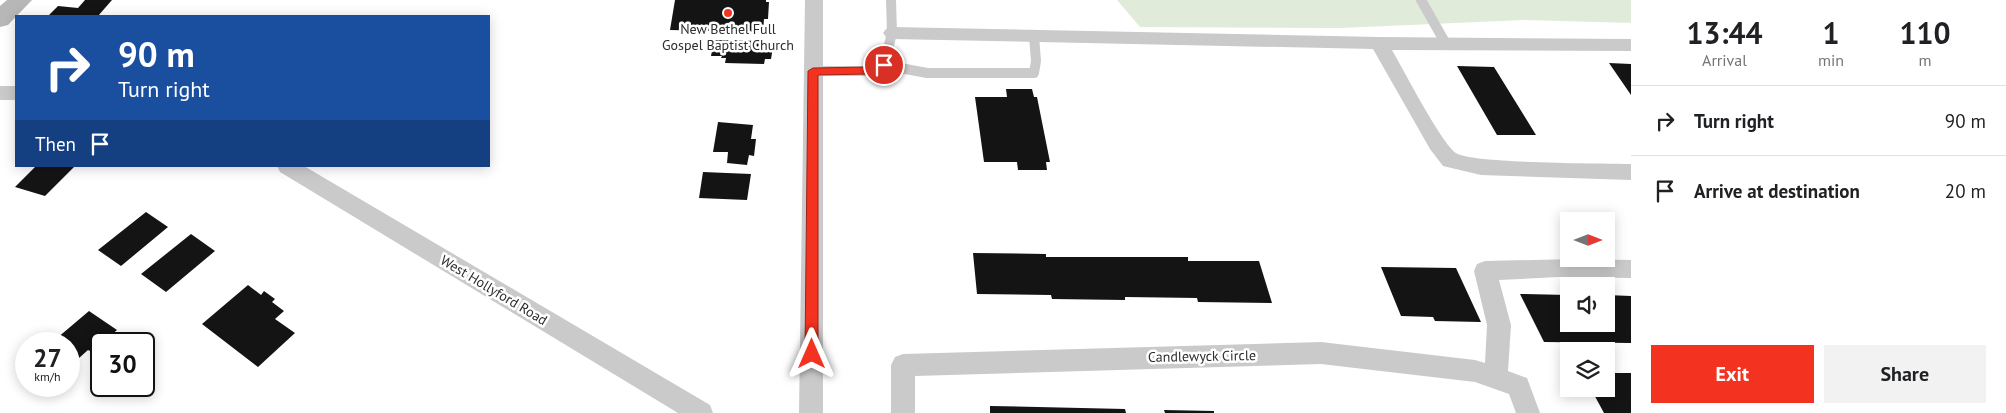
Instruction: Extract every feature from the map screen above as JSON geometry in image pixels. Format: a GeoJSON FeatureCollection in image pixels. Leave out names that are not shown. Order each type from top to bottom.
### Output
{"type":"FeatureCollection","features":[{"type":"Feature","properties":{"kind":"main road"},"geometry":{"type":"LineString","coordinates":[[0,19],[21,0]]}},
{"type":"Feature","properties":{"kind":"street"},"geometry":{"type":"LineString","coordinates":[[811,413],[814,0]]}},
{"type":"Feature","properties":{"kind":"street"},"geometry":{"type":"LineString","coordinates":[[892,33],[1379,43],[1631,45]]}},
{"type":"Feature","properties":{"kind":"street"},"geometry":{"type":"LineString","coordinates":[[1379,43],[1437,144],[1450,160],[1481,166],[1631,172]]}},
{"type":"Feature","properties":{"kind":"street"},"geometry":{"type":"LineString","coordinates":[[0,93],[15,93]]}},
{"type":"Feature","properties":{"kind":"street","name":"West Hollyford Road"},"geometry":{"type":"LineString","coordinates":[[289,167],[700,413]]}},
{"type":"Feature","properties":{"kind":"street"},"geometry":{"type":"LineString","coordinates":[[1496,379],[1499,325],[1485,271],[1559,268],[1631,269]]}},
{"type":"Feature","properties":{"kind":"street","name":"Candlewyck Circle"},"geometry":{"type":"LineString","coordinates":[[902,413],[903,365],[1322,354],[1475,372],[1518,386],[1528,413]]}},
{"type":"Feature","properties":{"kind":"lane"},"geometry":{"type":"LineString","coordinates":[[884,65],[892,33],[891,0]]}},
{"type":"Feature","properties":{"kind":"lane"},"geometry":{"type":"LineString","coordinates":[[1421,0],[1446,44]]}},
{"type":"Feature","properties":{"kind":"lane"},"geometry":{"type":"LineString","coordinates":[[813,71],[869,71],[884,65],[927,73],[1034,73],[1036,61],[1034,36]]}},
{"type":"Feature","properties":{"kind":"green space"},"geometry":{"type":"Polygon","coordinates":[[[1117,0],[1631,0],[1631,23],[1525,20],[1340,28],[1140,27],[1117,0]]]}},
{"type":"Feature","properties":{"kind":"building"},"geometry":{"type":"Polygon","coordinates":[[[85,0],[112,0],[99,15],[49,15],[58,6],[78,8],[85,0]]]}},
{"type":"Feature","properties":{"kind":"building"},"geometry":{"type":"Polygon","coordinates":[[[675,0],[766,0],[766,2],[769,2],[768,19],[764,19],[763,32],[670,30],[675,0]]]}},
{"type":"Feature","properties":{"kind":"building"},"geometry":{"type":"Polygon","coordinates":[[[714,40],[767,41],[766,47],[773,47],[771,59],[765,59],[764,64],[725,63],[726,58],[721,58],[722,56],[711,56],[714,40]]]}},
{"type":"Feature","properties":{"kind":"building"},"geometry":{"type":"Polygon","coordinates":[[[1609,63],[1631,64],[1631,95],[1609,63]]]}},
{"type":"Feature","properties":{"kind":"building"},"geometry":{"type":"Polygon","coordinates":[[[1457,66],[1494,67],[1536,135],[1497,135],[1457,66]]]}},
{"type":"Feature","properties":{"kind":"building"},"geometry":{"type":"Polygon","coordinates":[[[1006,89],[1032,89],[1034,97],[1037,97],[1050,162],[1046,162],[1047,170],[1018,170],[1017,162],[984,162],[975,97],[1007,97],[1006,89]]]}},
{"type":"Feature","properties":{"kind":"building"},"geometry":{"type":"Polygon","coordinates":[[[718,122],[753,125],[751,139],[756,139],[754,156],[749,155],[747,165],[727,163],[728,152],[713,152],[718,122]]]}},
{"type":"Feature","properties":{"kind":"building"},"geometry":{"type":"Polygon","coordinates":[[[35,167],[74,167],[45,196],[15,187],[35,167]]]}},
{"type":"Feature","properties":{"kind":"building"},"geometry":{"type":"Polygon","coordinates":[[[703,172],[751,174],[747,200],[699,198],[703,172]]]}},
{"type":"Feature","properties":{"kind":"building"},"geometry":{"type":"Polygon","coordinates":[[[146,212],[168,227],[121,266],[98,250],[146,212]]]}},
{"type":"Feature","properties":{"kind":"building"},"geometry":{"type":"Polygon","coordinates":[[[191,234],[215,251],[166,292],[141,274],[191,234]]]}},
{"type":"Feature","properties":{"kind":"building"},"geometry":{"type":"Polygon","coordinates":[[[973,253],[1046,254],[1046,257],[1188,257],[1188,261],[1259,261],[1272,303],[1198,302],[1197,298],[1125,297],[1125,300],[1052,299],[1051,295],[977,294],[973,253]]]}},
{"type":"Feature","properties":{"kind":"building"},"geometry":{"type":"Polygon","coordinates":[[[1381,267],[1456,268],[1481,322],[1435,321],[1433,317],[1401,316],[1381,267]]]}},
{"type":"Feature","properties":{"kind":"building"},"geometry":{"type":"Polygon","coordinates":[[[248,285],[261,295],[264,291],[275,299],[272,302],[284,311],[275,319],[295,333],[258,367],[202,324],[248,285]]]}},
{"type":"Feature","properties":{"kind":"building"},"geometry":{"type":"Polygon","coordinates":[[[1520,294],[1560,295],[1560,332],[1615,332],[1615,295],[1631,296],[1631,343],[1544,342],[1520,294]]]}},
{"type":"Feature","properties":{"kind":"building"},"geometry":{"type":"Polygon","coordinates":[[[89,311],[117,330],[115,332],[90,332],[90,351],[88,350],[80,357],[80,332],[64,332],[89,311]]]}},
{"type":"Feature","properties":{"kind":"building"},"geometry":{"type":"Polygon","coordinates":[[[1615,373],[1631,373],[1631,413],[1604,413],[1595,397],[1615,397],[1615,373]]]}},
{"type":"Feature","properties":{"kind":"building"},"geometry":{"type":"Polygon","coordinates":[[[990,406],[1125,409],[1126,413],[990,413],[990,406]]]}},
{"type":"Feature","properties":{"kind":"building"},"geometry":{"type":"Polygon","coordinates":[[[1164,410],[1214,411],[1214,413],[1165,413],[1164,410]]]}},
{"type":"Feature","properties":{"kind":"place","name":"New Bethel Full Gospel Baptist Church"},"geometry":{"type":"Point","coordinates":[728,13]}},
{"type":"Feature","properties":{"kind":"route"},"geometry":{"type":"LineString","coordinates":[[812,354],[813,71],[869,71],[884,65]]}}]}
